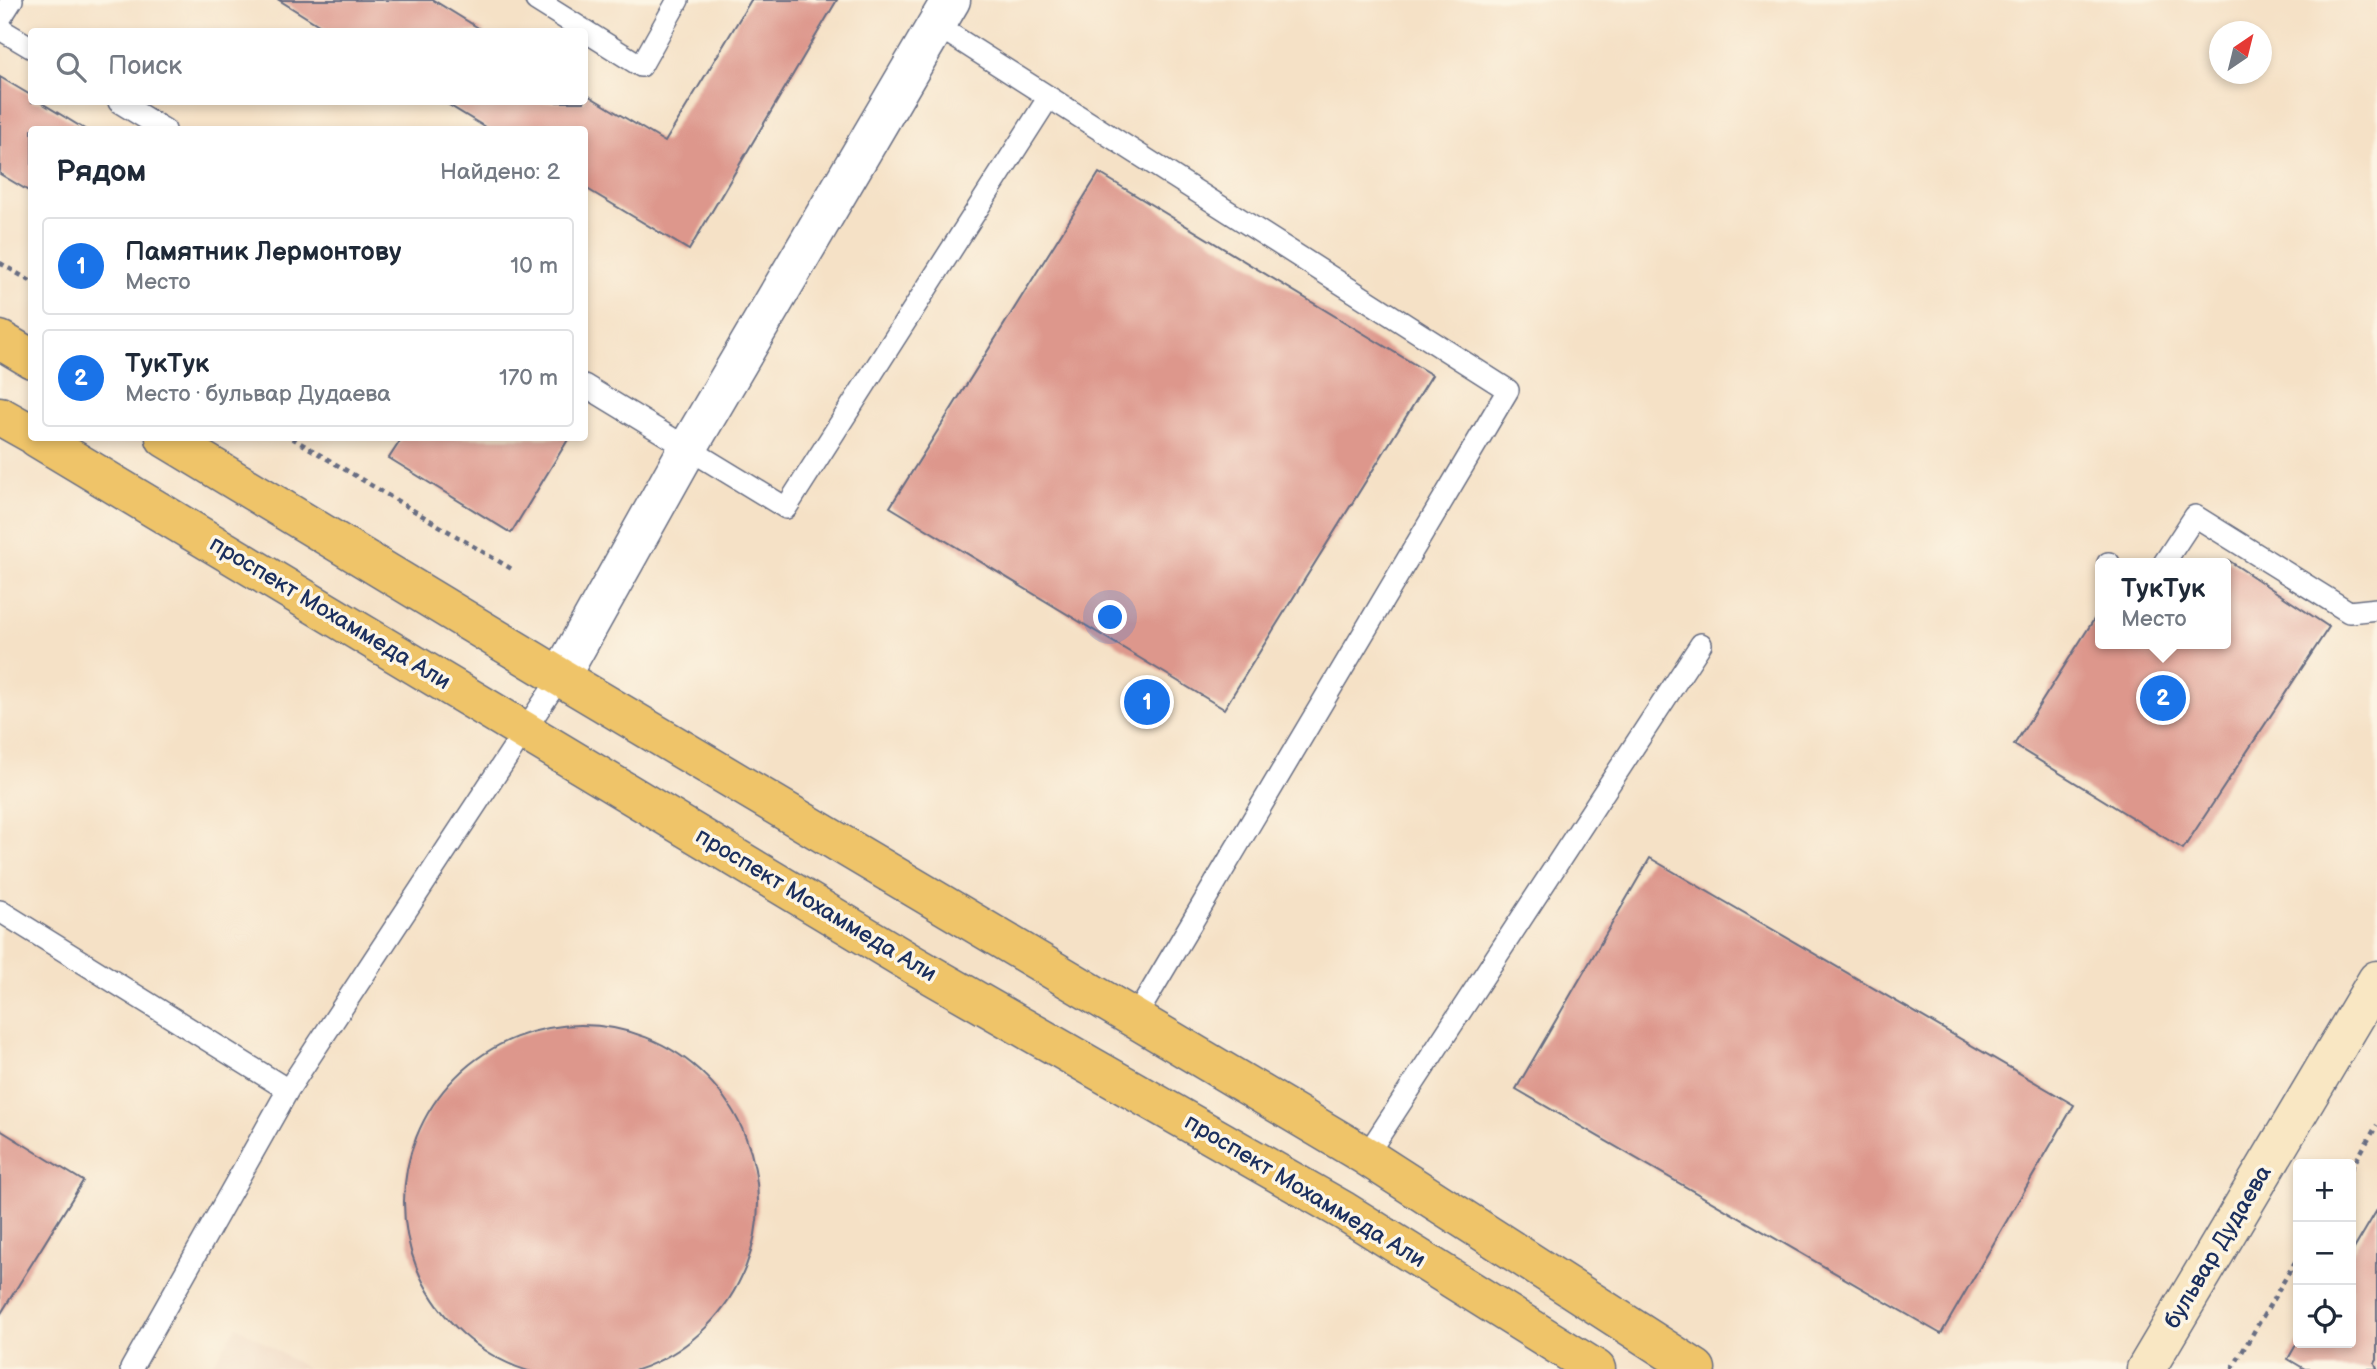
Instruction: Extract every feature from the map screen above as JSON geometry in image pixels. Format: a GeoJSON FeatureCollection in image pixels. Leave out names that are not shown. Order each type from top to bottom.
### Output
{"type":"FeatureCollection","features":[{"type":"Feature","properties":{"kind":"main road"},"geometry":{"type":"LineString","coordinates":[[0,341],[28,357]]}},
{"type":"Feature","properties":{"kind":"main road"},"geometry":{"type":"LineString","coordinates":[[0,416],[28,432]]}},
{"type":"Feature","properties":{"kind":"main road","name":"проспект Мохаммеда Али"},"geometry":{"type":"LineString","coordinates":[[42,441],[915,965],[1344,1211],[1596,1369]]}},
{"type":"Feature","properties":{"kind":"main road"},"geometry":{"type":"LineString","coordinates":[[170,441],[560,677],[1366,1156],[1696,1369]]}},
{"type":"Feature","properties":{"kind":"main road","name":"бульвар Дудаева"},"geometry":{"type":"LineString","coordinates":[[2146,1369],[2377,980]]}},
{"type":"Feature","properties":{"kind":"street"},"geometry":{"type":"LineString","coordinates":[[560,677],[688,448],[944,12]]}},
{"type":"Feature","properties":{"kind":"lane"},"geometry":{"type":"LineString","coordinates":[[0,19],[12,0]]}},
{"type":"Feature","properties":{"kind":"lane"},"geometry":{"type":"LineString","coordinates":[[536,0],[581,28]]}},
{"type":"Feature","properties":{"kind":"lane"},"geometry":{"type":"LineString","coordinates":[[588,33],[641,66],[678,0]]}},
{"type":"Feature","properties":{"kind":"lane"},"geometry":{"type":"LineString","coordinates":[[944,12],[1049,97],[1508,390],[1135,1018]]}},
{"type":"Feature","properties":{"kind":"lane"},"geometry":{"type":"LineString","coordinates":[[0,29],[28,46]]}},
{"type":"Feature","properties":{"kind":"lane"},"geometry":{"type":"LineString","coordinates":[[588,387],[786,508],[1049,97]]}},
{"type":"Feature","properties":{"kind":"lane"},"geometry":{"type":"LineString","coordinates":[[124,105],[158,126]]}},
{"type":"Feature","properties":{"kind":"lane"},"geometry":{"type":"LineString","coordinates":[[2167,558],[2195,516],[2349,612],[2377,608]]}},
{"type":"Feature","properties":{"kind":"lane"},"geometry":{"type":"LineString","coordinates":[[1366,1156],[1701,644]]}},
{"type":"Feature","properties":{"kind":"lane"},"geometry":{"type":"LineString","coordinates":[[131,1369],[288,1090],[560,677]]}},
{"type":"Feature","properties":{"kind":"lane"},"geometry":{"type":"LineString","coordinates":[[0,911],[288,1090]]}},
{"type":"Feature","properties":{"kind":"path"},"geometry":{"type":"LineString","coordinates":[[0,263],[28,280]]}},
{"type":"Feature","properties":{"kind":"path"},"geometry":{"type":"LineString","coordinates":[[297,441],[515,571]]}},
{"type":"Feature","properties":{"kind":"path"},"geometry":{"type":"LineString","coordinates":[[2356,1161],[2377,1125]]}},
{"type":"Feature","properties":{"kind":"path"},"geometry":{"type":"LineString","coordinates":[[2232,1369],[2293,1265]]}},
{"type":"Feature","properties":{"kind":"shaded area"},"geometry":{"type":"Polygon","coordinates":[[[237,1326],[307,1369],[210,1369],[237,1326]]]}},
{"type":"Feature","properties":{"kind":"building"},"geometry":{"type":"Polygon","coordinates":[[[279,0],[433,0],[478,28],[324,28],[279,0]]]}},
{"type":"Feature","properties":{"kind":"building"},"geometry":{"type":"Polygon","coordinates":[[[751,0],[837,0],[689,250],[588,189],[588,126],[483,126],[449,105],[588,105],[588,95],[665,142],[751,0]]]}},
{"type":"Feature","properties":{"kind":"building"},"geometry":{"type":"Polygon","coordinates":[[[0,77],[28,94],[28,105],[45,105],[79,126],[28,126],[28,191],[0,174],[0,77]]]}},
{"type":"Feature","properties":{"kind":"building"},"geometry":{"type":"Polygon","coordinates":[[[1099,173],[1432,375],[1224,709],[890,507],[1099,173]]]}},
{"type":"Feature","properties":{"kind":"building"},"geometry":{"type":"Polygon","coordinates":[[[400,441],[567,441],[511,533],[389,458],[400,441]]]}},
{"type":"Feature","properties":{"kind":"building"},"geometry":{"type":"Polygon","coordinates":[[[2231,562],[2329,627],[2183,849],[2014,745],[2095,618],[2095,649],[2162,649],[2167,652],[2169,649],[2231,649],[2231,562]]]}},
{"type":"Feature","properties":{"kind":"building"},"geometry":{"type":"Polygon","coordinates":[[[1650,858],[2074,1105],[1941,1334],[1516,1089],[1650,858]]]}},
{"type":"Feature","properties":{"kind":"building"},"geometry":{"type":"Polygon","coordinates":[[[564,1026],[598,1026],[632,1033],[664,1046],[693,1066],[717,1090],[737,1119],[750,1151],[757,1185],[757,1219],[750,1253],[728,1300],[706,1327],[679,1349],[635,1370],[527,1370],[483,1349],[456,1327],[425,1285],[412,1253],[405,1219],[405,1185],[412,1151],[425,1119],[445,1090],[469,1066],[498,1046],[530,1033],[564,1026]]]}},
{"type":"Feature","properties":{"kind":"building"},"geometry":{"type":"Polygon","coordinates":[[[0,1130],[83,1181],[0,1315],[0,1130]]]}},
{"type":"Feature","properties":{"kind":"building"},"geometry":{"type":"Polygon","coordinates":[[[2377,1210],[2377,1369],[2305,1369],[2288,1359],[2294,1348],[2356,1348],[2356,1246],[2377,1210]]]}},
{"type":"Feature","properties":{"kind":"place","name":"ТукТук"},"geometry":{"type":"Point","coordinates":[2163,698]}},
{"type":"Feature","properties":{"kind":"place","name":"Памятник Лермонтову"},"geometry":{"type":"Point","coordinates":[1147,702]}}]}
